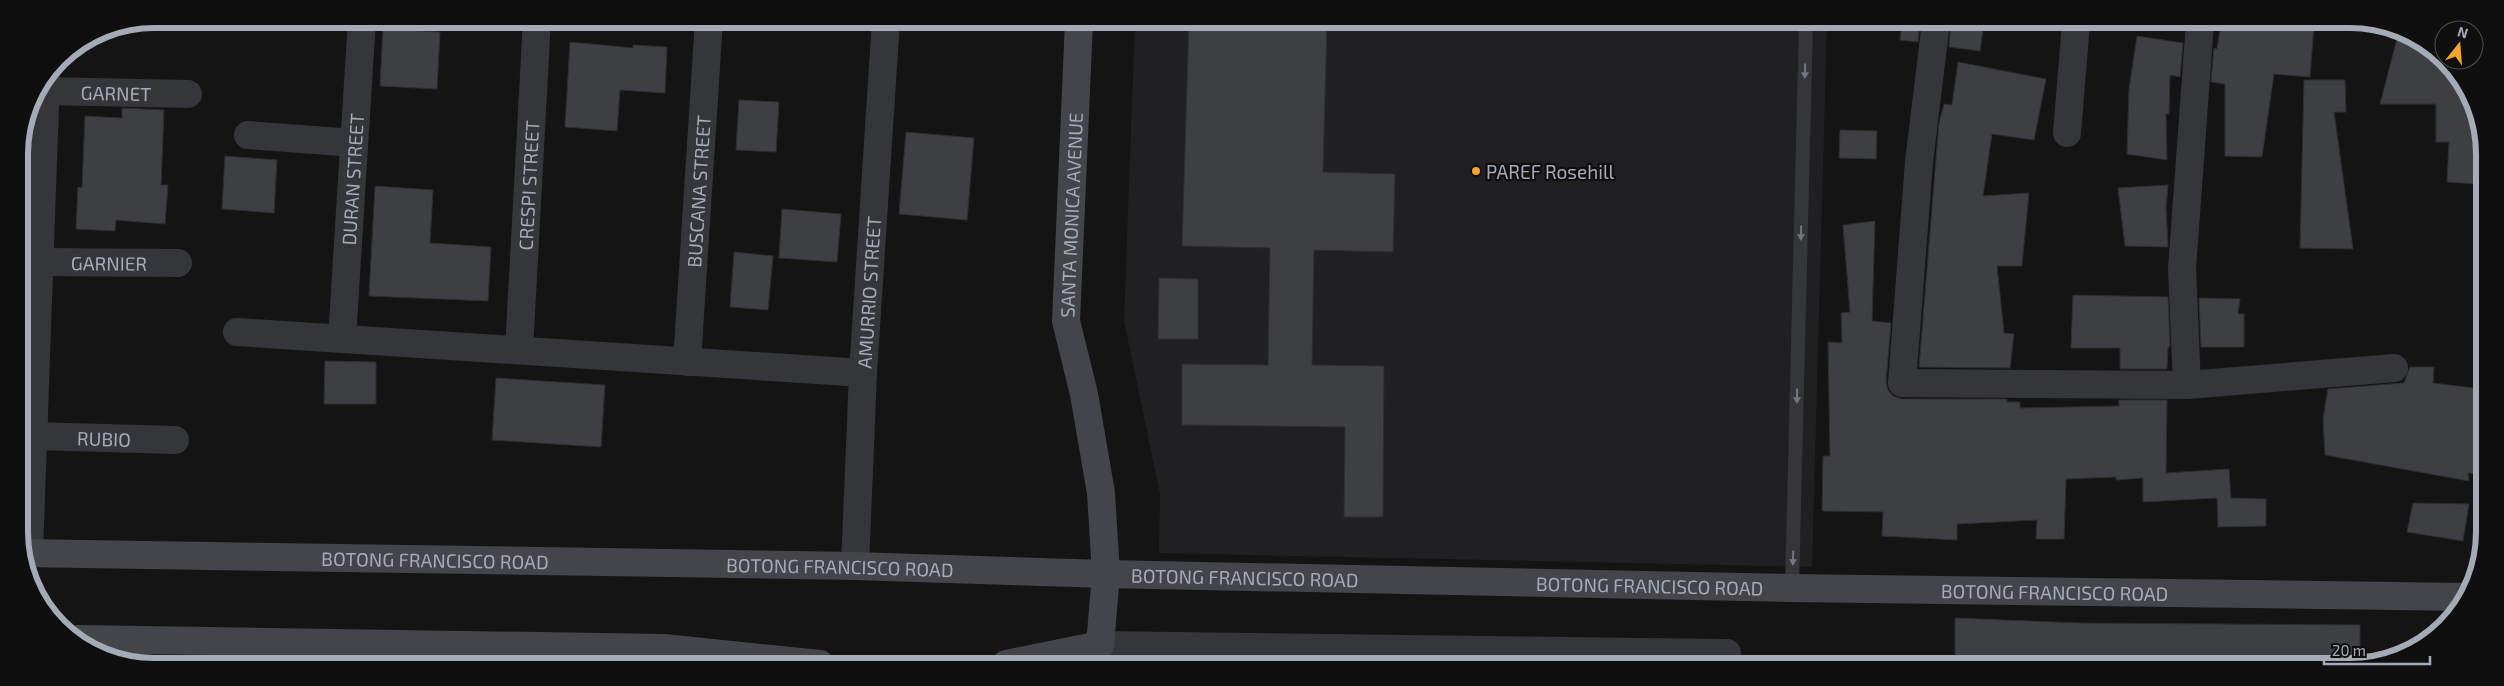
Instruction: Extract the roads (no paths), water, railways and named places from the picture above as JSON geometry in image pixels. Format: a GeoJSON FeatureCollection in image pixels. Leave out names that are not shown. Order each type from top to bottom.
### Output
{"type":"FeatureCollection","features":[{"type":"Feature","properties":{"kind":"street","name":"DURAN STREET"},"geometry":{"type":"LineString","coordinates":[[342,339],[361,28]]}},
{"type":"Feature","properties":{"kind":"street","name":"CRESPI STREET"},"geometry":{"type":"LineString","coordinates":[[519,350],[537,28]]}},
{"type":"Feature","properties":{"kind":"street","name":"BUSCANA STREET"},"geometry":{"type":"LineString","coordinates":[[687,362],[708,28]]}},
{"type":"Feature","properties":{"kind":"street","name":"AMURRIO STREET"},"geometry":{"type":"LineString","coordinates":[[855,566],[863,373],[885,28]]}},
{"type":"Feature","properties":{"kind":"street","name":"SANTA MONICA AVENUE"},"geometry":{"type":"LineString","coordinates":[[1078,28],[1066,321],[1084,394],[1101,493],[1106,574],[1100,645]]}},
{"type":"Feature","properties":{"kind":"street"},"geometry":{"type":"LineString","coordinates":[[1935,28],[1919,162],[1902,383],[2187,386],[2394,368]]}},
{"type":"Feature","properties":{"kind":"street"},"geometry":{"type":"LineString","coordinates":[[2067,133],[2076,28]]}},
{"type":"Feature","properties":{"kind":"street"},"geometry":{"type":"LineString","coordinates":[[2187,386],[2182,268],[2200,28]]}},
{"type":"Feature","properties":{"kind":"street","name":"GARNET"},"geometry":{"type":"LineString","coordinates":[[49,84],[188,94]]}},
{"type":"Feature","properties":{"kind":"street"},"geometry":{"type":"LineString","coordinates":[[28,509],[33,436],[28,335],[39,262],[46,88]]}},
{"type":"Feature","properties":{"kind":"street"},"geometry":{"type":"LineString","coordinates":[[248,136],[354,143]]}},
{"type":"Feature","properties":{"kind":"street","name":"GARNIER"},"geometry":{"type":"LineString","coordinates":[[39,262],[178,263]]}},
{"type":"Feature","properties":{"kind":"street"},"geometry":{"type":"LineString","coordinates":[[237,332],[863,373]]}},
{"type":"Feature","properties":{"kind":"street","name":"RUBIO"},"geometry":{"type":"LineString","coordinates":[[33,436],[175,440]]}},
{"type":"Feature","properties":{"kind":"street","name":"BOTONG FRANCISCO ROAD"},"geometry":{"type":"LineString","coordinates":[[30,553],[855,566],[1106,574],[1792,588],[2459,597]]}},
{"type":"Feature","properties":{"kind":"street"},"geometry":{"type":"LineString","coordinates":[[87,639],[664,648],[762,658]]}},
{"type":"Feature","properties":{"kind":"street"},"geometry":{"type":"LineString","coordinates":[[1036,658],[1100,645],[1727,653]]}},
{"type":"Feature","properties":{"kind":"lane"},"geometry":{"type":"LineString","coordinates":[[1792,588],[1806,28]]}},
{"type":"Feature","properties":{"kind":"place","name":"PAREF Rosehill"},"geometry":{"type":"Point","coordinates":[1476,171]}}]}
